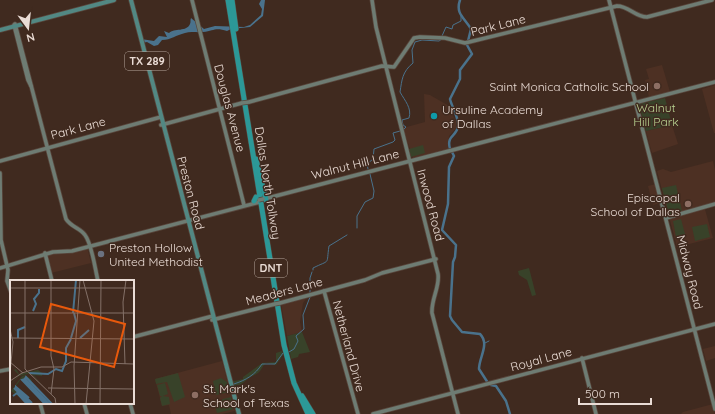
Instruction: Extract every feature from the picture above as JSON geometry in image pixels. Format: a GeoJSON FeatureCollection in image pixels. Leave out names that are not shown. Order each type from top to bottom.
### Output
{"type":"FeatureCollection","features":[{"type":"Feature","properties":{"kind":"highway","name":"Dallas North Tollway"},"geometry":{"type":"LineString","coordinates":[[229,1],[282,338],[294,384],[307,414]]}},
{"type":"Feature","properties":{"kind":"highway","name":"Dallas North Tollway"},"geometry":{"type":"LineString","coordinates":[[229,1],[285,344],[307,414]]}},
{"type":"Feature","properties":{"kind":"highway"},"geometry":{"type":"LineString","coordinates":[[253,151],[261,200]]}},
{"type":"Feature","properties":{"kind":"highway"},"geometry":{"type":"LineString","coordinates":[[253,151],[261,200]]}},
{"type":"Feature","properties":{"kind":"highway"},"geometry":{"type":"LineString","coordinates":[[299,390],[313,414]]}},
{"type":"Feature","properties":{"kind":"main road"},"geometry":{"type":"LineString","coordinates":[[0,29],[106,0]]}},
{"type":"Feature","properties":{"kind":"main road"},"geometry":{"type":"LineString","coordinates":[[15,25],[114,0]]}},
{"type":"Feature","properties":{"kind":"main road","name":"Preston Road"},"geometry":{"type":"LineString","coordinates":[[130,0],[238,414]]}},
{"type":"Feature","properties":{"kind":"main road","name":"Douglas Avenue"},"geometry":{"type":"LineString","coordinates":[[192,0],[244,205]]}},
{"type":"Feature","properties":{"kind":"main road","name":"Midway Road"},"geometry":{"type":"LineString","coordinates":[[610,0],[715,401]]}},
{"type":"Feature","properties":{"kind":"main road","name":"Park Lane"},"geometry":{"type":"LineString","coordinates":[[162,124],[386,66],[395,66],[414,38],[442,38],[460,43],[466,43],[612,7],[624,6],[638,16],[647,17],[712,0]]}},
{"type":"Feature","properties":{"kind":"main road","name":"Inwood Road"},"geometry":{"type":"LineString","coordinates":[[372,1],[379,38],[400,124],[439,274],[433,300],[432,315],[459,414]]}},
{"type":"Feature","properties":{"kind":"main road"},"geometry":{"type":"LineString","coordinates":[[58,15],[69,10]]}},
{"type":"Feature","properties":{"kind":"main road"},"geometry":{"type":"LineString","coordinates":[[15,25],[28,80],[66,219],[70,225],[84,234],[89,245],[98,280]]}},
{"type":"Feature","properties":{"kind":"main road","name":"Walnut Hill Lane"},"geometry":{"type":"LineString","coordinates":[[0,267],[45,253],[102,242],[617,107],[715,83]]}},
{"type":"Feature","properties":{"kind":"main road","name":"Park Lane"},"geometry":{"type":"LineString","coordinates":[[0,161],[160,117]]}},
{"type":"Feature","properties":{"kind":"main road","name":"Walnut Hill Lane"},"geometry":{"type":"LineString","coordinates":[[427,157],[511,135]]}},
{"type":"Feature","properties":{"kind":"main road"},"geometry":{"type":"LineString","coordinates":[[0,173],[1,240],[7,265],[7,281],[10,289]]}},
{"type":"Feature","properties":{"kind":"main road"},"geometry":{"type":"LineString","coordinates":[[667,217],[715,204]]}},
{"type":"Feature","properties":{"kind":"main road"},"geometry":{"type":"LineString","coordinates":[[45,253],[52,280]]}},
{"type":"Feature","properties":{"kind":"main road","name":"Meaders Lane"},"geometry":{"type":"LineString","coordinates":[[134,337],[280,303],[360,282],[382,273],[435,259]]}},
{"type":"Feature","properties":{"kind":"main road","name":"Netherland Drive"},"geometry":{"type":"LineString","coordinates":[[324,291],[357,414]]}},
{"type":"Feature","properties":{"kind":"main road","name":"Royal Lane"},"geometry":{"type":"LineString","coordinates":[[381,414],[472,388],[715,325]]}},
{"type":"Feature","properties":{"kind":"main road","name":"Midway Road"},"geometry":{"type":"LineString","coordinates":[[696,330],[715,409]]}},
{"type":"Feature","properties":{"kind":"main road"},"geometry":{"type":"LineString","coordinates":[[582,359],[596,414]]}},
{"type":"Feature","properties":{"kind":"main road"},"geometry":{"type":"LineString","coordinates":[[0,372],[10,369]]}},
{"type":"Feature","properties":{"kind":"main road"},"geometry":{"type":"LineString","coordinates":[[40,404],[43,414]]}},
{"type":"Feature","properties":{"kind":"main road"},"geometry":{"type":"LineString","coordinates":[[84,404],[87,414]]}},
{"type":"Feature","properties":{"kind":"main road"},"geometry":{"type":"LineString","coordinates":[[130,404],[132,414]]}},
{"type":"Feature","properties":{"kind":"main road","name":"Royal Lane"},"geometry":{"type":"LineString","coordinates":[[375,414],[401,408]]}},
{"type":"Feature","properties":{"kind":"shaded area","name":"Saint Monica Catholic School"},"geometry":{"type":"Polygon","coordinates":[[[662,65],[670,92],[649,97],[645,80],[649,79],[646,69],[662,65]]]}},
{"type":"Feature","properties":{"kind":"shaded area"},"geometry":{"type":"Polygon","coordinates":[[[715,85],[715,133],[714,133],[702,89],[715,85]]]}},
{"type":"Feature","properties":{"kind":"shaded area"},"geometry":{"type":"Polygon","coordinates":[[[424,94],[430,95],[449,106],[456,122],[456,128],[449,136],[448,149],[413,158],[403,128],[425,122],[424,94]]]}},
{"type":"Feature","properties":{"kind":"shaded area"},"geometry":{"type":"Polygon","coordinates":[[[672,125],[678,144],[652,153],[646,131],[672,125]]]}},
{"type":"Feature","properties":{"kind":"shaded area","name":"Episcopal School of Dallas"},"geometry":{"type":"Polygon","coordinates":[[[713,161],[715,170],[715,203],[704,206],[713,238],[677,247],[657,171],[663,169],[671,172],[713,161]]]}},
{"type":"Feature","properties":{"kind":"shaded area"},"geometry":{"type":"Polygon","coordinates":[[[656,184],[661,203],[653,205],[648,186],[656,184]]]}},
{"type":"Feature","properties":{"kind":"shaded area"},"geometry":{"type":"Polygon","coordinates":[[[87,247],[91,263],[51,273],[47,255],[87,247]]]}},
{"type":"Feature","properties":{"kind":"shaded area"},"geometry":{"type":"Polygon","coordinates":[[[308,296],[303,303],[300,322],[302,332],[287,336],[281,304],[308,296]]]}},
{"type":"Feature","properties":{"kind":"shaded area"},"geometry":{"type":"Polygon","coordinates":[[[715,346],[715,358],[706,361],[703,349],[715,346]]]}},
{"type":"Feature","properties":{"kind":"shaded area","name":"St. Mark's School of Texas"},"geometry":{"type":"Polygon","coordinates":[[[222,361],[235,411],[222,414],[171,414],[169,405],[162,406],[155,379],[222,361]]]}},
{"type":"Feature","properties":{"kind":"shaded area"},"geometry":{"type":"Polygon","coordinates":[[[713,404],[715,414],[681,414],[683,412],[713,404]]]}},
{"type":"Feature","properties":{"kind":"green space","name":"Walnut Hill Park"},"geometry":{"type":"Polygon","coordinates":[[[665,98],[672,125],[646,131],[639,104],[665,98]]]}},
{"type":"Feature","properties":{"kind":"green space"},"geometry":{"type":"Polygon","coordinates":[[[423,145],[425,153],[411,157],[409,149],[423,145]]]}},
{"type":"Feature","properties":{"kind":"green space"},"geometry":{"type":"Polygon","coordinates":[[[676,185],[682,211],[669,215],[662,188],[676,185]]]}},
{"type":"Feature","properties":{"kind":"green space"},"geometry":{"type":"Polygon","coordinates":[[[681,219],[685,234],[676,237],[673,221],[681,219]]]}},
{"type":"Feature","properties":{"kind":"green space"},"geometry":{"type":"Polygon","coordinates":[[[707,224],[710,237],[695,241],[692,227],[707,224]]]}},
{"type":"Feature","properties":{"kind":"green space"},"geometry":{"type":"Polygon","coordinates":[[[529,268],[536,295],[532,296],[527,280],[519,275],[518,271],[529,268]]]}},
{"type":"Feature","properties":{"kind":"green space"},"geometry":{"type":"Polygon","coordinates":[[[302,332],[310,352],[299,354],[298,357],[291,359],[287,336],[302,332]]]}},
{"type":"Feature","properties":{"kind":"green space"},"geometry":{"type":"Polygon","coordinates":[[[282,351],[283,355],[276,365],[266,363],[258,373],[242,384],[233,386],[231,382],[243,379],[243,377],[262,363],[276,362],[276,353],[282,351]]]}},
{"type":"Feature","properties":{"kind":"green space"},"geometry":{"type":"Polygon","coordinates":[[[178,373],[185,397],[174,402],[167,382],[156,384],[155,379],[178,373]]]}},
{"type":"Feature","properties":{"kind":"green space"},"geometry":{"type":"Polygon","coordinates":[[[221,378],[227,382],[229,392],[216,395],[213,381],[221,378]]]}},
{"type":"Feature","properties":{"kind":"green space"},"geometry":{"type":"Polygon","coordinates":[[[165,383],[168,394],[163,396],[169,397],[170,404],[162,406],[160,398],[162,396],[160,396],[157,385],[165,383]]]}},
{"type":"Feature","properties":{"kind":"green space"},"geometry":{"type":"Polygon","coordinates":[[[231,397],[234,409],[217,413],[215,406],[223,399],[231,397]]]}},
{"type":"Feature","properties":{"kind":"water"},"geometry":{"type":"Polygon","coordinates":[[[261,0],[265,0],[263,16],[250,27],[231,29],[227,31],[217,29],[207,32],[187,32],[162,40],[158,45],[154,46],[147,42],[142,43],[141,39],[154,41],[159,36],[167,37],[164,31],[169,33],[186,28],[190,24],[191,18],[204,29],[215,26],[244,27],[250,25],[261,15],[262,9],[259,4],[261,0]]]}},
{"type":"Feature","properties":{"kind":"waterway"},"geometry":{"type":"LineString","coordinates":[[450,149],[449,141],[456,132],[458,126],[450,99],[460,79],[460,70],[472,54],[467,45],[471,29],[461,16],[459,9],[460,0]]}},
{"type":"Feature","properties":{"kind":"waterway"},"geometry":{"type":"LineString","coordinates":[[442,36],[446,27],[452,29],[453,25],[461,21],[461,16]]}},
{"type":"Feature","properties":{"kind":"waterway"},"geometry":{"type":"LineString","coordinates":[[403,130],[406,127],[403,125],[402,120],[409,118],[410,111],[400,92],[405,73],[409,66],[413,63],[412,50],[415,42],[422,40],[439,41],[442,39]]}},
{"type":"Feature","properties":{"kind":"waterway"},"geometry":{"type":"LineString","coordinates":[[368,169],[367,164],[373,159],[374,149],[393,142],[395,140],[393,133],[400,131]]}},
{"type":"Feature","properties":{"kind":"waterway"},"geometry":{"type":"LineString","coordinates":[[452,152],[454,156],[449,167],[448,204],[442,230],[456,245],[453,262],[450,316],[462,332],[480,334],[483,338],[484,346],[479,369],[488,383]]}},
{"type":"Feature","properties":{"kind":"waterway"},"geometry":{"type":"LineString","coordinates":[[357,228],[357,216],[365,202],[373,198],[374,191],[370,174]]}},
{"type":"Feature","properties":{"kind":"waterway"},"geometry":{"type":"LineString","coordinates":[[313,270],[313,268],[327,261],[329,246],[347,235]]}},
{"type":"Feature","properties":{"kind":"waterway"},"geometry":{"type":"LineString","coordinates":[[310,293],[310,278],[312,272]]}},
{"type":"Feature","properties":{"kind":"waterway"},"geometry":{"type":"LineString","coordinates":[[289,352],[294,349],[298,341],[296,336],[304,329],[303,315],[310,297]]}},
{"type":"Feature","properties":{"kind":"waterway"},"geometry":{"type":"LineString","coordinates":[[485,343],[489,341]]}},
{"type":"Feature","properties":{"kind":"waterway"},"geometry":{"type":"LineString","coordinates":[[234,384],[250,377],[262,364],[275,364],[283,353]]}},
{"type":"Feature","properties":{"kind":"waterway"},"geometry":{"type":"LineString","coordinates":[[491,385],[496,386],[506,401],[510,414]]}},
{"type":"Feature","properties":{"kind":"place","name":"Saint Monica Catholic School"},"geometry":{"type":"Point","coordinates":[657,86]}},
{"type":"Feature","properties":{"kind":"place","name":"Ursuline Academy of Dallas"},"geometry":{"type":"Point","coordinates":[434,116]}},
{"type":"Feature","properties":{"kind":"place","name":"Episcopal School of Dallas"},"geometry":{"type":"Point","coordinates":[688,204]}},
{"type":"Feature","properties":{"kind":"place","name":"Preston Hollow United Methodist"},"geometry":{"type":"Point","coordinates":[101,254]}},
{"type":"Feature","properties":{"kind":"place","name":"St. Mark's School of Texas"},"geometry":{"type":"Point","coordinates":[195,395]}}]}
